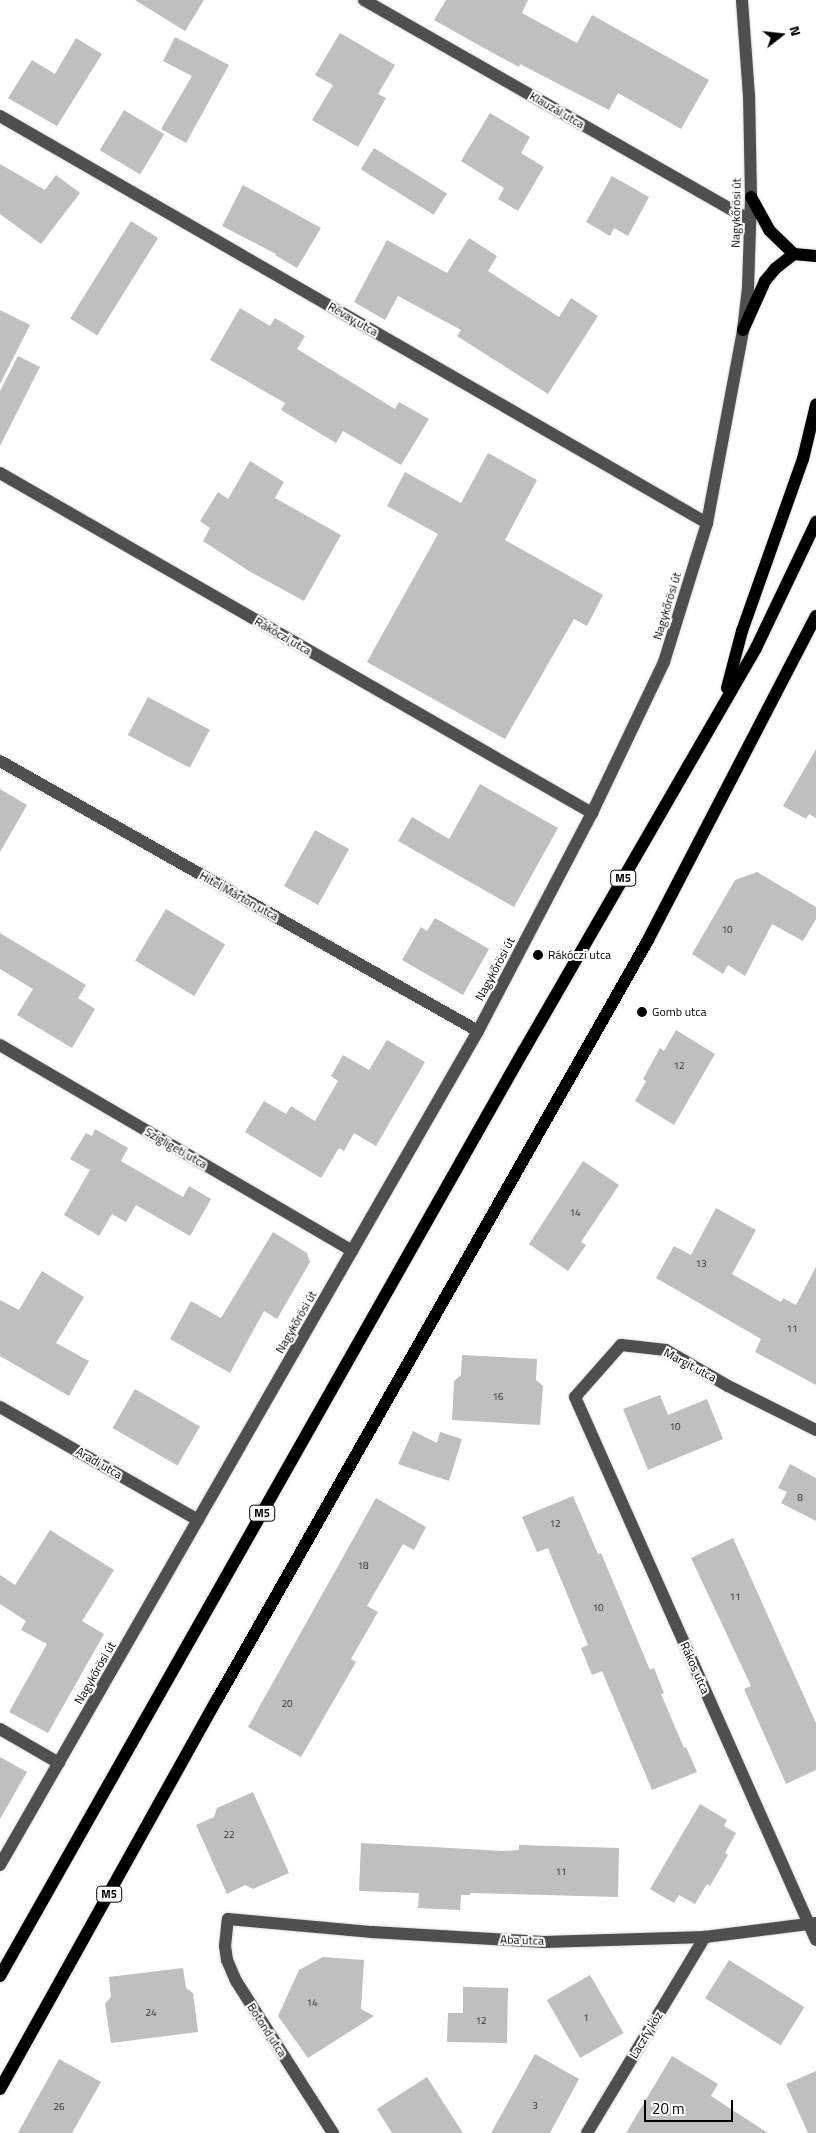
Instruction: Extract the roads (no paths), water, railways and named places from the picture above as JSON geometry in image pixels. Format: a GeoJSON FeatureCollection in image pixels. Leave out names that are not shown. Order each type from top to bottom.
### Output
{"type":"FeatureCollection","features":[{"type":"Feature","properties":{"kind":"main road"},"geometry":{"type":"LineString","coordinates":[[751,197],[769,230],[794,254],[816,256]]}},
{"type":"Feature","properties":{"kind":"main road"},"geometry":{"type":"LineString","coordinates":[[743,330],[765,281],[776,268],[794,254]]}},
{"type":"Feature","properties":{"kind":"main road"},"geometry":{"type":"LineString","coordinates":[[722,705],[745,622],[803,459],[816,405]]}},
{"type":"Feature","properties":{"kind":"main road","name":"M5"},"geometry":{"type":"LineString","coordinates":[[0,1976],[524,1050],[756,648],[816,522]]}},
{"type":"Feature","properties":{"kind":"main road","name":"M5"},"geometry":{"type":"LineString","coordinates":[[0,2089],[218,1698],[648,940],[816,616]]}},
{"type":"Feature","properties":{"kind":"street","name":"Klauzál utca"},"geometry":{"type":"LineString","coordinates":[[364,0],[750,220]]}},
{"type":"Feature","properties":{"kind":"street","name":"Nagykőrösi út"},"geometry":{"type":"LineString","coordinates":[[0,1865],[478,1031],[592,814],[664,662],[707,523],[743,330],[748,288],[751,197],[749,96],[742,0]]}},
{"type":"Feature","properties":{"kind":"street","name":"Révay utca"},"geometry":{"type":"LineString","coordinates":[[0,116],[707,523]]}},
{"type":"Feature","properties":{"kind":"street","name":"Rákóczi utca"},"geometry":{"type":"LineString","coordinates":[[0,473],[592,814]]}},
{"type":"Feature","properties":{"kind":"street","name":"Hitel Márton utca"},"geometry":{"type":"LineString","coordinates":[[0,761],[478,1031]]}},
{"type":"Feature","properties":{"kind":"street","name":"Szigligeti utca"},"geometry":{"type":"LineString","coordinates":[[0,1045],[352,1251]]}},
{"type":"Feature","properties":{"kind":"street","name":"Margit utca"},"geometry":{"type":"LineString","coordinates":[[575,1397],[621,1345],[666,1350],[728,1386],[816,1430]]}},
{"type":"Feature","properties":{"kind":"street","name":"Rákos utca"},"geometry":{"type":"LineString","coordinates":[[575,1397],[813,1923],[816,1940]]}},
{"type":"Feature","properties":{"kind":"street","name":"Aradi utca"},"geometry":{"type":"LineString","coordinates":[[0,1406],[198,1520]]}},
{"type":"Feature","properties":{"kind":"street"},"geometry":{"type":"LineString","coordinates":[[0,1729],[59,1763]]}},
{"type":"Feature","properties":{"kind":"street","name":"Aba utca"},"geometry":{"type":"LineString","coordinates":[[228,1919],[372,1932],[544,1942],[705,1937],[813,1923]]}},
{"type":"Feature","properties":{"kind":"street","name":"Botond utca"},"geometry":{"type":"LineString","coordinates":[[228,1919],[225,1946],[227,1960],[236,1982],[332,2133]]}},
{"type":"Feature","properties":{"kind":"street","name":"Laczfy köz"},"geometry":{"type":"LineString","coordinates":[[587,2133],[705,1937]]}},
{"type":"Feature","properties":{"kind":"place","name":"Rákóczi utca"},"geometry":{"type":"Point","coordinates":[538,955]}},
{"type":"Feature","properties":{"kind":"place","name":"Gomb utca"},"geometry":{"type":"Point","coordinates":[642,1012]}}]}
